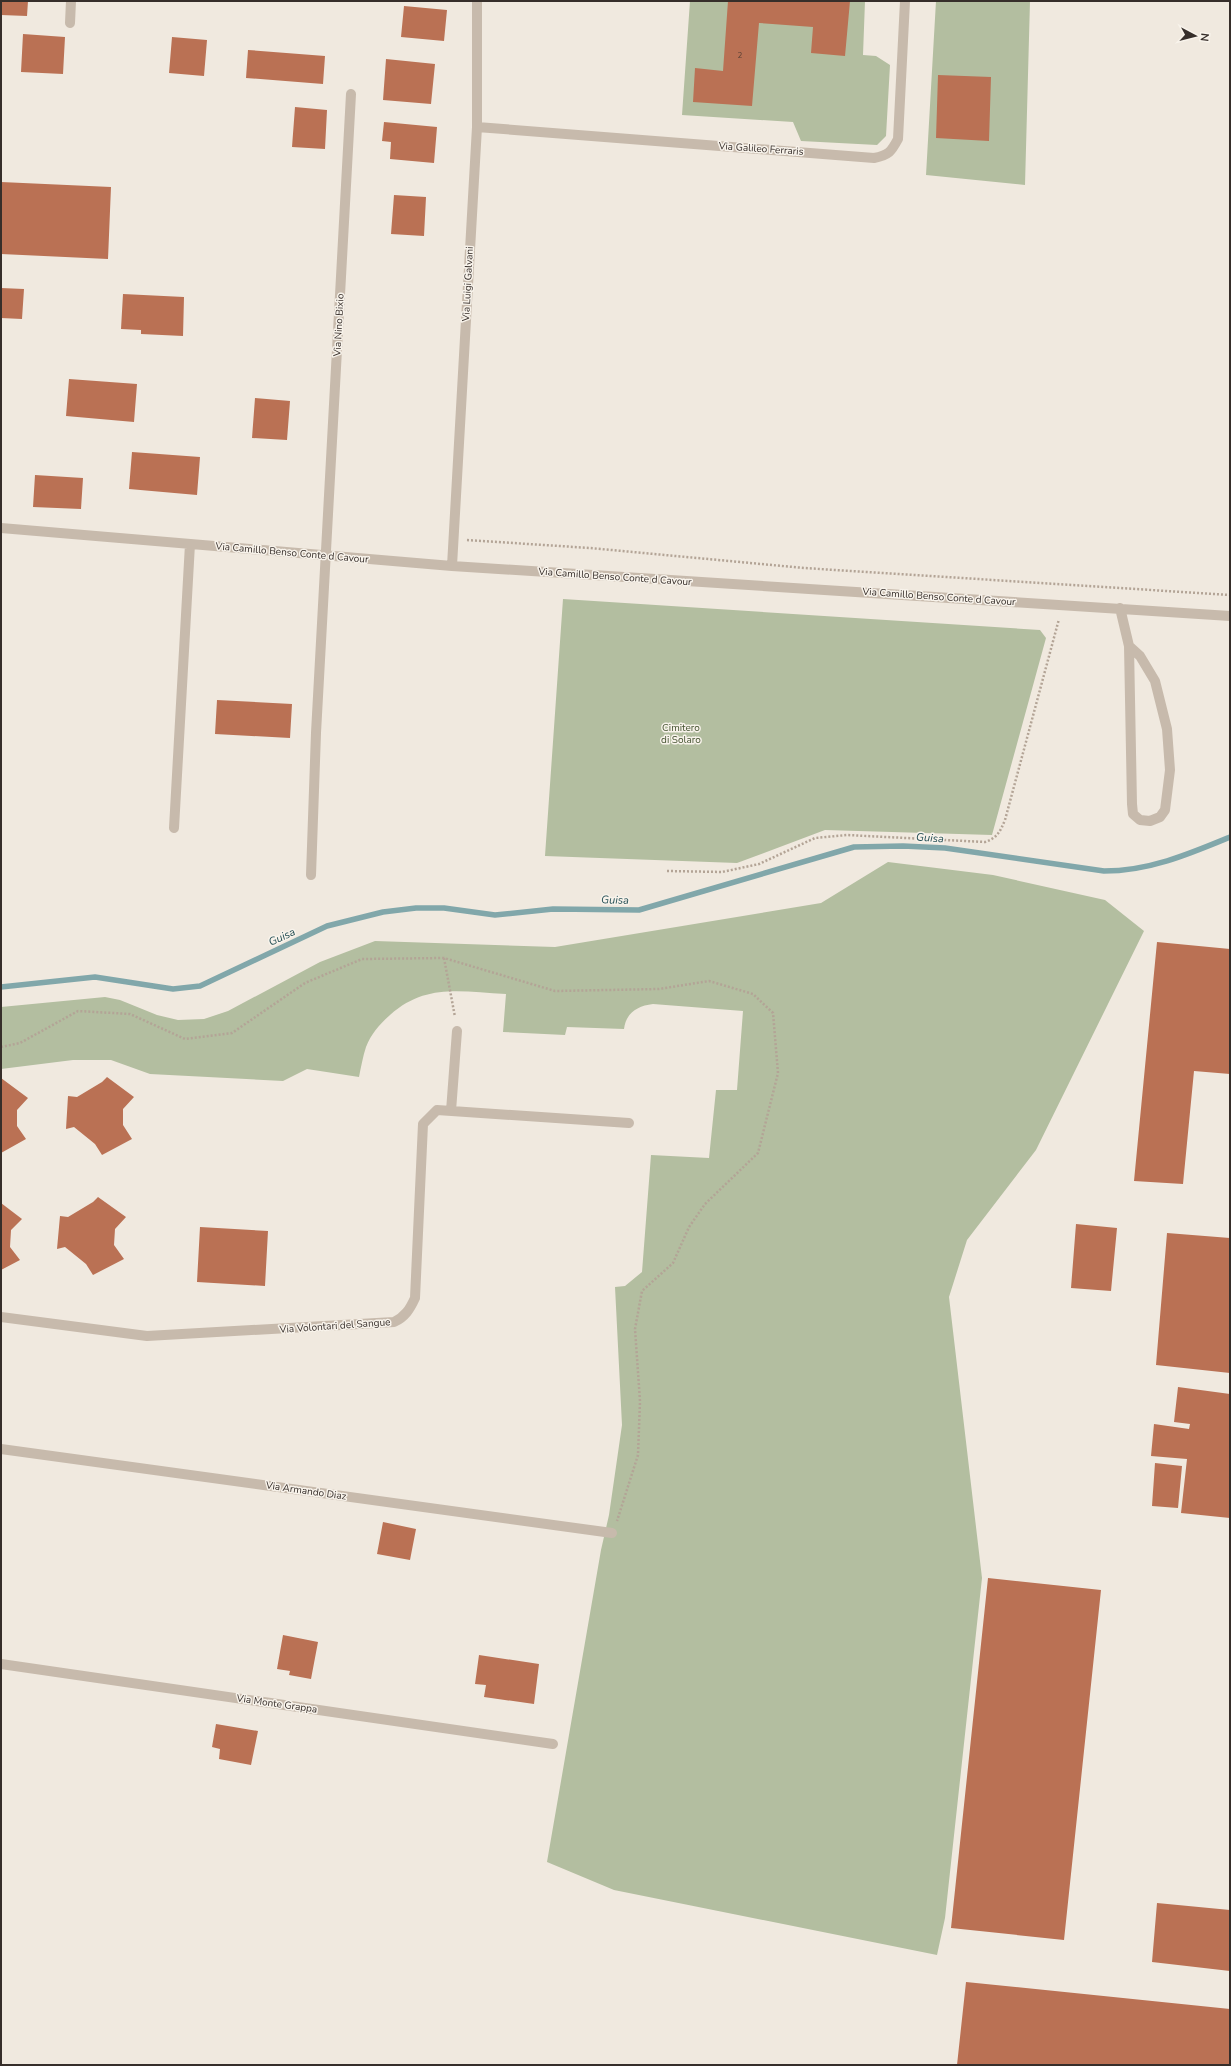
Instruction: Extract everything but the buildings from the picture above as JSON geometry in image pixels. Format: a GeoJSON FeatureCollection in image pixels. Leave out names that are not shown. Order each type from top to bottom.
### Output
{"type":"FeatureCollection","features":[{"type":"Feature","properties":{"kind":"street"},"geometry":{"type":"LineString","coordinates":[[70,23],[71,1]]}},
{"type":"Feature","properties":{"kind":"street","name":"Via Luigi Galvani"},"geometry":{"type":"LineString","coordinates":[[452,566],[452,541],[477,127],[476,1]]}},
{"type":"Feature","properties":{"kind":"street","name":"Via Galileo Ferraris"},"geometry":{"type":"LineString","coordinates":[[477,127],[874,158],[881,156],[889,153],[898,138],[905,1]]}},
{"type":"Feature","properties":{"kind":"street","name":"Via Nino Bixio"},"geometry":{"type":"LineString","coordinates":[[311,875],[316,733],[327,556],[351,94]]}},
{"type":"Feature","properties":{"kind":"street","name":"Via Camillo Benso Conte d Cavour"},"geometry":{"type":"LineString","coordinates":[[1,528],[452,566],[1230,616]]}},
{"type":"Feature","properties":{"kind":"street"},"geometry":{"type":"LineString","coordinates":[[174,828],[190,544]]}},
{"type":"Feature","properties":{"kind":"street"},"geometry":{"type":"LineString","coordinates":[[1120,608],[1129,646],[1132,804],[1134,814],[1140,820],[1150,820],[1160,817],[1164,810],[1170,770],[1167,729],[1155,681],[1140,656],[1129,646]]}},
{"type":"Feature","properties":{"kind":"street"},"geometry":{"type":"LineString","coordinates":[[451,1111],[457,1031]]}},
{"type":"Feature","properties":{"kind":"street","name":"Via Volontari del Sangue"},"geometry":{"type":"LineString","coordinates":[[1,1317],[147,1336],[394,1322],[406,1314],[415,1298],[423,1124],[437,1110],[629,1123]]}},
{"type":"Feature","properties":{"kind":"street","name":"Via Armando Diaz"},"geometry":{"type":"LineString","coordinates":[[1,1448],[612,1533]]}},
{"type":"Feature","properties":{"kind":"street","name":"Via Monte Grappa"},"geometry":{"type":"LineString","coordinates":[[1,1664],[553,1744]]}},
{"type":"Feature","properties":{"kind":"path"},"geometry":{"type":"LineString","coordinates":[[452,541],[478,540],[804,568],[1230,595]]}},
{"type":"Feature","properties":{"kind":"path"},"geometry":{"type":"LineString","coordinates":[[667,871],[722,872],[759,864],[815,838],[841,835],[985,842],[994,839],[1000,834],[1005,820],[1062,605]]}},
{"type":"Feature","properties":{"kind":"path"},"geometry":{"type":"LineString","coordinates":[[444,958],[457,1031]]}},
{"type":"Feature","properties":{"kind":"green space"},"geometry":{"type":"Polygon","coordinates":[[[690,1],[865,1],[863,55],[876,56],[890,65],[886,136],[877,145],[801,141],[793,122],[682,115],[690,1]]]}},
{"type":"Feature","properties":{"kind":"green space"},"geometry":{"type":"Polygon","coordinates":[[[936,1],[1030,1],[1025,185],[926,175],[936,1]]]}},
{"type":"Feature","properties":{"kind":"green space","name":"Cimitero di Solaro"},"geometry":{"type":"Polygon","coordinates":[[[563,599],[1040,630],[1046,638],[992,835],[825,830],[737,863],[545,856],[563,599]]]}},
{"type":"Feature","properties":{"kind":"green space"},"geometry":{"type":"Polygon","coordinates":[[[888,862],[993,875],[1105,900],[1144,931],[1036,1150],[967,1240],[949,1297],[982,1578],[945,1918],[937,1955],[614,1890],[547,1862],[601,1550],[609,1515],[622,1425],[615,1287],[625,1286],[642,1272],[651,1155],[709,1158],[716,1090],[737,1090],[743,1011],[653,1004],[642,1006],[633,1011],[625,1023],[624,1029],[567,1027],[565,1035],[503,1032],[506,994],[459,991],[445,992],[417,998],[403,1005],[390,1015],[368,1042],[359,1077],[307,1069],[283,1081],[150,1074],[111,1060],[73,1060],[1,1069],[1,1007],[105,997],[120,1000],[157,1015],[178,1020],[204,1019],[228,1011],[320,962],[375,941],[555,947],[821,903],[888,862]]]}},
{"type":"Feature","properties":{"kind":"waterway","name":"Guisa"},"geometry":{"type":"LineString","coordinates":[[1,987],[95,977],[173,989],[200,986],[327,926],[383,912],[416,908],[444,908],[495,915],[553,909],[639,910],[854,847],[903,846],[945,848],[1104,871],[1153,865],[1230,837]]}}]}
